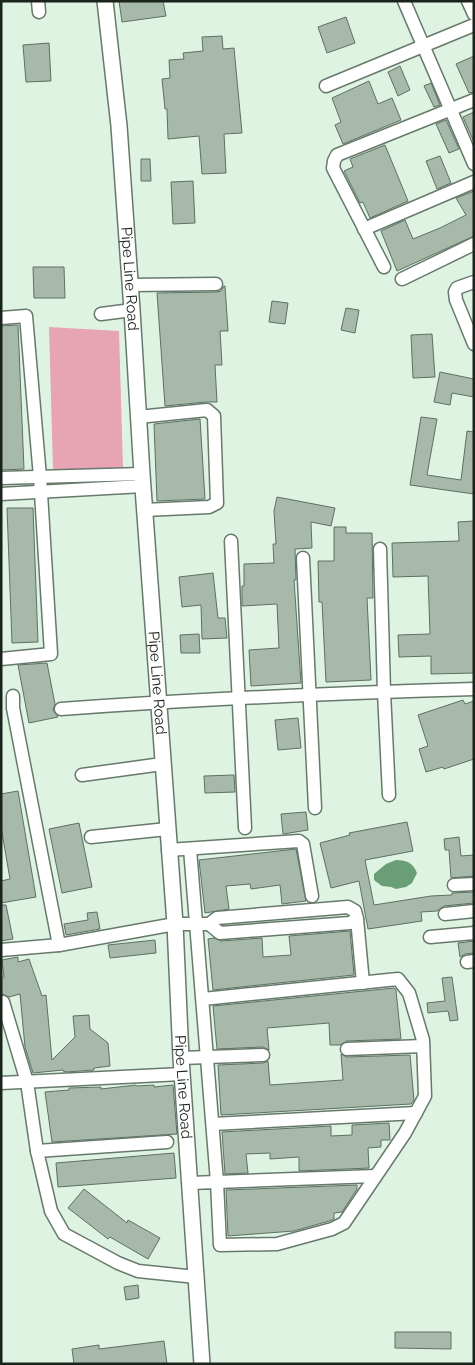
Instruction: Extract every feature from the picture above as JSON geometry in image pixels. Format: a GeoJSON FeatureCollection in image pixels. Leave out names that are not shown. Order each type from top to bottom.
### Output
{"type":"FeatureCollection","features":[{"type":"Feature","properties":{"kind":"street","name":"Pipe Line Road"},"geometry":{"type":"LineString","coordinates":[[105,1],[119,126],[157,702],[175,924],[181,1058],[202,1364]]}},
{"type":"Feature","properties":{"kind":"street"},"geometry":{"type":"LineString","coordinates":[[404,1],[474,164]]}},
{"type":"Feature","properties":{"kind":"street"},"geometry":{"type":"LineString","coordinates":[[468,1],[474,14]]}},
{"type":"Feature","properties":{"kind":"street"},"geometry":{"type":"LineString","coordinates":[[326,86],[474,25]]}},
{"type":"Feature","properties":{"kind":"street"},"geometry":{"type":"LineString","coordinates":[[384,267],[333,168],[337,155],[474,100]]}},
{"type":"Feature","properties":{"kind":"street"},"geometry":{"type":"LineString","coordinates":[[364,229],[474,182]]}},
{"type":"Feature","properties":{"kind":"street"},"geometry":{"type":"LineString","coordinates":[[402,279],[474,244]]}},
{"type":"Feature","properties":{"kind":"street"},"geometry":{"type":"LineString","coordinates":[[474,282],[457,288],[456,300],[474,344]]}},
{"type":"Feature","properties":{"kind":"street"},"geometry":{"type":"LineString","coordinates":[[130,286],[216,284]]}},
{"type":"Feature","properties":{"kind":"street"},"geometry":{"type":"LineString","coordinates":[[101,314],[132,310]]}},
{"type":"Feature","properties":{"kind":"street"},"geometry":{"type":"LineString","coordinates":[[1,318],[26,316],[40,477],[51,654],[1,659]]}},
{"type":"Feature","properties":{"kind":"street"},"geometry":{"type":"LineString","coordinates":[[138,417],[207,410],[214,416],[217,503],[209,507],[144,510]]}},
{"type":"Feature","properties":{"kind":"street"},"geometry":{"type":"LineString","coordinates":[[1,478],[112,476],[142,480]]}},
{"type":"Feature","properties":{"kind":"street"},"geometry":{"type":"LineString","coordinates":[[1,494],[41,492],[142,480]]}},
{"type":"Feature","properties":{"kind":"street"},"geometry":{"type":"LineString","coordinates":[[231,541],[245,828]]}},
{"type":"Feature","properties":{"kind":"street"},"geometry":{"type":"LineString","coordinates":[[380,549],[384,692],[390,794]]}},
{"type":"Feature","properties":{"kind":"street"},"geometry":{"type":"LineString","coordinates":[[303,558],[315,808]]}},
{"type":"Feature","properties":{"kind":"street"},"geometry":{"type":"LineString","coordinates":[[61,709],[310,694],[474,689]]}},
{"type":"Feature","properties":{"kind":"street"},"geometry":{"type":"LineString","coordinates":[[12,696],[59,945]]}},
{"type":"Feature","properties":{"kind":"street"},"geometry":{"type":"LineString","coordinates":[[82,775],[162,764]]}},
{"type":"Feature","properties":{"kind":"street"},"geometry":{"type":"LineString","coordinates":[[91,837],[167,829]]}},
{"type":"Feature","properties":{"kind":"street"},"geometry":{"type":"LineString","coordinates":[[168,850],[299,841],[303,844],[312,896]]}},
{"type":"Feature","properties":{"kind":"street"},"geometry":{"type":"LineString","coordinates":[[190,848],[217,1182],[220,1245],[277,1244],[332,1229],[344,1223],[405,1134],[425,1096],[423,1040],[409,992],[398,980],[203,999]]}},
{"type":"Feature","properties":{"kind":"street"},"geometry":{"type":"LineString","coordinates":[[454,885],[474,884]]}},
{"type":"Feature","properties":{"kind":"street"},"geometry":{"type":"LineString","coordinates":[[1,950],[59,945],[175,924],[209,924],[217,918],[348,907],[355,910],[357,919],[363,983]]}},
{"type":"Feature","properties":{"kind":"street"},"geometry":{"type":"LineString","coordinates":[[445,914],[474,911]]}},
{"type":"Feature","properties":{"kind":"street"},"geometry":{"type":"LineString","coordinates":[[430,937],[474,933]]}},
{"type":"Feature","properties":{"kind":"street"},"geometry":{"type":"LineString","coordinates":[[3,1002],[27,1082],[38,1150],[52,1211],[64,1234],[118,1263],[138,1271],[196,1277]]}},
{"type":"Feature","properties":{"kind":"street"},"geometry":{"type":"LineString","coordinates":[[347,1049],[423,1046]]}},
{"type":"Feature","properties":{"kind":"street"},"geometry":{"type":"LineString","coordinates":[[181,1058],[263,1056]]}},
{"type":"Feature","properties":{"kind":"street"},"geometry":{"type":"LineString","coordinates":[[1,1083],[182,1074]]}},
{"type":"Feature","properties":{"kind":"street"},"geometry":{"type":"LineString","coordinates":[[212,1124],[416,1113]]}},
{"type":"Feature","properties":{"kind":"street"},"geometry":{"type":"LineString","coordinates":[[38,1150],[167,1142]]}},
{"type":"Feature","properties":{"kind":"street"},"geometry":{"type":"LineString","coordinates":[[190,1184],[375,1176]]}},
{"type":"Feature","properties":{"kind":"shaded area"},"geometry":{"type":"Polygon","coordinates":[[[49,327],[119,331],[123,468],[53,470],[49,327]]]}},
{"type":"Feature","properties":{"kind":"shaded area"},"geometry":{"type":"Polygon","coordinates":[[[396,860],[406,861],[414,867],[417,873],[412,883],[406,887],[396,889],[382,886],[374,880],[374,874],[386,864],[396,860]]]}},
{"type":"Feature","properties":{"kind":"building"},"geometry":{"type":"Polygon","coordinates":[[[119,1],[163,1],[166,16],[122,22],[119,1]]]}},
{"type":"Feature","properties":{"kind":"building"},"geometry":{"type":"Polygon","coordinates":[[[346,17],[355,43],[327,53],[318,27],[346,17]]]}},
{"type":"Feature","properties":{"kind":"building"},"geometry":{"type":"Polygon","coordinates":[[[222,36],[223,49],[234,48],[242,133],[224,134],[226,173],[202,174],[199,136],[168,139],[167,109],[165,109],[162,79],[170,78],[169,60],[184,59],[183,53],[203,51],[202,37],[222,36]]]}},
{"type":"Feature","properties":{"kind":"building"},"geometry":{"type":"Polygon","coordinates":[[[49,43],[51,81],[26,82],[23,45],[49,43]]]}},
{"type":"Feature","properties":{"kind":"building"},"geometry":{"type":"Polygon","coordinates":[[[474,56],[474,92],[469,93],[456,64],[474,56]]]}},
{"type":"Feature","properties":{"kind":"building"},"geometry":{"type":"Polygon","coordinates":[[[400,66],[410,90],[398,96],[388,72],[400,66]]]}},
{"type":"Feature","properties":{"kind":"building"},"geometry":{"type":"Polygon","coordinates":[[[369,81],[378,104],[392,98],[401,120],[343,144],[335,125],[341,122],[332,98],[369,81]]]}},
{"type":"Feature","properties":{"kind":"building"},"geometry":{"type":"Polygon","coordinates":[[[431,83],[440,105],[434,107],[424,86],[431,83]]]}},
{"type":"Feature","properties":{"kind":"building"},"geometry":{"type":"Polygon","coordinates":[[[474,112],[474,142],[463,117],[474,112]]]}},
{"type":"Feature","properties":{"kind":"building"},"geometry":{"type":"Polygon","coordinates":[[[446,120],[459,149],[449,153],[436,124],[446,120]]]}},
{"type":"Feature","properties":{"kind":"building"},"geometry":{"type":"Polygon","coordinates":[[[385,145],[408,201],[370,218],[363,202],[360,203],[344,171],[353,167],[350,159],[385,145]]]}},
{"type":"Feature","properties":{"kind":"building"},"geometry":{"type":"Polygon","coordinates":[[[440,156],[451,183],[437,189],[426,161],[440,156]]]}},
{"type":"Feature","properties":{"kind":"building"},"geometry":{"type":"Polygon","coordinates":[[[141,159],[150,159],[151,181],[141,181],[141,159]]]}},
{"type":"Feature","properties":{"kind":"building"},"geometry":{"type":"Polygon","coordinates":[[[193,181],[195,223],[173,224],[171,182],[193,181]]]}},
{"type":"Feature","properties":{"kind":"building"},"geometry":{"type":"Polygon","coordinates":[[[474,191],[474,236],[397,271],[381,231],[405,220],[413,239],[440,228],[466,215],[456,198],[474,191]]]}},
{"type":"Feature","properties":{"kind":"building"},"geometry":{"type":"Polygon","coordinates":[[[33,267],[64,267],[65,298],[34,298],[33,267]]]}},
{"type":"Feature","properties":{"kind":"building"},"geometry":{"type":"Polygon","coordinates":[[[224,286],[228,331],[220,331],[222,365],[215,365],[217,402],[165,406],[157,293],[216,292],[221,291],[224,286]]]}},
{"type":"Feature","properties":{"kind":"building"},"geometry":{"type":"Polygon","coordinates":[[[272,301],[288,303],[285,324],[269,322],[272,301]]]}},
{"type":"Feature","properties":{"kind":"building"},"geometry":{"type":"Polygon","coordinates":[[[346,308],[359,310],[355,333],[341,330],[346,308]]]}},
{"type":"Feature","properties":{"kind":"building"},"geometry":{"type":"Polygon","coordinates":[[[18,325],[24,469],[1,470],[1,326],[18,325]]]}},
{"type":"Feature","properties":{"kind":"building"},"geometry":{"type":"Polygon","coordinates":[[[432,334],[435,377],[413,378],[411,335],[432,334]]]}},
{"type":"Feature","properties":{"kind":"building"},"geometry":{"type":"Polygon","coordinates":[[[440,372],[474,379],[474,397],[452,393],[450,405],[434,402],[440,372]]]}},
{"type":"Feature","properties":{"kind":"building"},"geometry":{"type":"Polygon","coordinates":[[[421,417],[437,419],[427,475],[461,480],[467,431],[474,432],[474,494],[410,485],[421,417]]]}},
{"type":"Feature","properties":{"kind":"building"},"geometry":{"type":"Polygon","coordinates":[[[200,419],[205,499],[157,501],[154,424],[200,419]]]}},
{"type":"Feature","properties":{"kind":"building"},"geometry":{"type":"Polygon","coordinates":[[[277,497],[335,508],[331,526],[311,522],[312,548],[295,549],[296,580],[294,580],[301,683],[251,686],[249,650],[279,648],[277,604],[242,606],[244,564],[274,563],[273,544],[276,544],[274,511],[277,497]]]}},
{"type":"Feature","properties":{"kind":"building"},"geometry":{"type":"Polygon","coordinates":[[[7,508],[33,508],[38,642],[12,643],[7,508]]]}},
{"type":"Feature","properties":{"kind":"building"},"geometry":{"type":"Polygon","coordinates":[[[474,521],[474,673],[431,674],[431,656],[399,657],[398,635],[430,634],[428,576],[393,577],[392,543],[459,541],[458,522],[474,521]]]}},
{"type":"Feature","properties":{"kind":"building"},"geometry":{"type":"Polygon","coordinates":[[[334,527],[346,527],[346,533],[372,533],[373,598],[367,598],[371,680],[326,682],[322,602],[319,602],[318,561],[334,561],[334,527]]]}},
{"type":"Feature","properties":{"kind":"building"},"geometry":{"type":"Polygon","coordinates":[[[213,573],[218,618],[225,618],[227,638],[202,639],[201,605],[182,607],[179,577],[213,573]]]}},
{"type":"Feature","properties":{"kind":"building"},"geometry":{"type":"Polygon","coordinates":[[[199,634],[200,653],[181,653],[180,635],[199,634]]]}},
{"type":"Feature","properties":{"kind":"building"},"geometry":{"type":"Polygon","coordinates":[[[47,663],[55,704],[53,710],[58,717],[29,723],[18,665],[47,663]]]}},
{"type":"Feature","properties":{"kind":"building"},"geometry":{"type":"Polygon","coordinates":[[[463,700],[465,704],[474,701],[474,759],[444,769],[443,767],[426,772],[419,749],[428,746],[418,715],[463,700]]]}},
{"type":"Feature","properties":{"kind":"building"},"geometry":{"type":"Polygon","coordinates":[[[298,718],[301,748],[278,750],[275,720],[298,718]]]}},
{"type":"Feature","properties":{"kind":"building"},"geometry":{"type":"Polygon","coordinates":[[[234,775],[235,792],[205,793],[204,776],[234,775]]]}},
{"type":"Feature","properties":{"kind":"building"},"geometry":{"type":"Polygon","coordinates":[[[18,791],[36,897],[1,903],[1,881],[10,879],[1,827],[1,794],[18,791]]]}},
{"type":"Feature","properties":{"kind":"building"},"geometry":{"type":"Polygon","coordinates":[[[306,812],[308,830],[283,834],[281,814],[306,812]]]}},
{"type":"Feature","properties":{"kind":"building"},"geometry":{"type":"Polygon","coordinates":[[[407,822],[413,851],[365,860],[374,905],[431,896],[452,895],[452,893],[474,892],[474,903],[444,906],[437,911],[421,912],[422,921],[368,929],[359,881],[331,888],[320,843],[350,835],[349,833],[407,822]]]}},
{"type":"Feature","properties":{"kind":"building"},"geometry":{"type":"Polygon","coordinates":[[[79,823],[92,887],[62,893],[49,829],[79,823]]]}},
{"type":"Feature","properties":{"kind":"building"},"geometry":{"type":"Polygon","coordinates":[[[459,837],[461,856],[474,855],[474,876],[451,878],[449,850],[445,850],[444,839],[459,837]]]}},
{"type":"Feature","properties":{"kind":"building"},"geometry":{"type":"Polygon","coordinates":[[[296,849],[306,901],[282,904],[280,885],[251,889],[250,884],[226,886],[229,909],[205,913],[199,860],[296,849]]]}},
{"type":"Feature","properties":{"kind":"building"},"geometry":{"type":"Polygon","coordinates":[[[1,905],[6,905],[13,939],[1,941],[1,905]]]}},
{"type":"Feature","properties":{"kind":"building"},"geometry":{"type":"Polygon","coordinates":[[[97,912],[100,929],[66,935],[64,924],[88,920],[87,913],[97,912]]]}},
{"type":"Feature","properties":{"kind":"building"},"geometry":{"type":"Polygon","coordinates":[[[350,931],[354,975],[213,990],[208,939],[214,938],[221,941],[262,938],[263,957],[291,955],[289,936],[350,931]]]}},
{"type":"Feature","properties":{"kind":"building"},"geometry":{"type":"Polygon","coordinates":[[[155,940],[156,953],[110,958],[108,945],[155,940]]]}},
{"type":"Feature","properties":{"kind":"building"},"geometry":{"type":"Polygon","coordinates":[[[474,941],[474,953],[465,954],[460,957],[458,943],[474,941]]]}},
{"type":"Feature","properties":{"kind":"building"},"geometry":{"type":"Polygon","coordinates":[[[18,957],[18,962],[29,959],[42,996],[46,995],[52,1060],[75,1037],[73,1016],[89,1015],[90,1029],[108,1043],[110,1066],[94,1068],[94,1070],[67,1072],[63,1070],[33,1073],[25,1047],[20,994],[9,997],[1,992],[1,978],[4,977],[2,960],[18,957]]]}},
{"type":"Feature","properties":{"kind":"building"},"geometry":{"type":"Polygon","coordinates":[[[452,977],[458,1020],[450,1021],[448,1011],[428,1013],[427,1003],[445,1001],[442,978],[452,977]]]}},
{"type":"Feature","properties":{"kind":"building"},"geometry":{"type":"Polygon","coordinates":[[[394,988],[396,990],[401,1039],[347,1041],[340,1045],[330,1045],[329,1023],[267,1028],[269,1050],[263,1047],[217,1049],[213,1006],[394,988]]]}},
{"type":"Feature","properties":{"kind":"building"},"geometry":{"type":"Polygon","coordinates":[[[341,1054],[347,1057],[410,1055],[414,1100],[411,1104],[221,1115],[218,1065],[263,1063],[268,1061],[270,1085],[343,1080],[341,1054]]]}},
{"type":"Feature","properties":{"kind":"building"},"geometry":{"type":"Polygon","coordinates":[[[154,1085],[154,1087],[173,1085],[177,1134],[52,1142],[45,1092],[69,1090],[69,1088],[101,1087],[101,1089],[154,1085]]]}},
{"type":"Feature","properties":{"kind":"building"},"geometry":{"type":"Polygon","coordinates":[[[389,1123],[390,1140],[381,1140],[381,1147],[368,1148],[369,1168],[299,1171],[299,1157],[270,1159],[270,1153],[246,1154],[248,1173],[225,1174],[222,1132],[331,1126],[331,1136],[352,1135],[352,1125],[389,1123]]]}},
{"type":"Feature","properties":{"kind":"building"},"geometry":{"type":"Polygon","coordinates":[[[174,1153],[176,1178],[58,1187],[56,1163],[174,1153]]]}},
{"type":"Feature","properties":{"kind":"building"},"geometry":{"type":"Polygon","coordinates":[[[357,1185],[357,1189],[342,1212],[334,1213],[334,1219],[329,1221],[294,1231],[228,1236],[226,1190],[357,1185]]]}},
{"type":"Feature","properties":{"kind":"building"},"geometry":{"type":"Polygon","coordinates":[[[84,1189],[127,1223],[128,1220],[160,1238],[148,1259],[110,1237],[108,1239],[68,1208],[84,1189]]]}},
{"type":"Feature","properties":{"kind":"building"},"geometry":{"type":"Polygon","coordinates":[[[138,1285],[139,1298],[126,1300],[124,1287],[138,1285]]]}},
{"type":"Feature","properties":{"kind":"building"},"geometry":{"type":"Polygon","coordinates":[[[395,1332],[451,1332],[451,1349],[395,1348],[395,1332]]]}},
{"type":"Feature","properties":{"kind":"building"},"geometry":{"type":"Polygon","coordinates":[[[164,1341],[167,1364],[74,1364],[72,1349],[99,1345],[99,1349],[164,1341]]]}}]}
